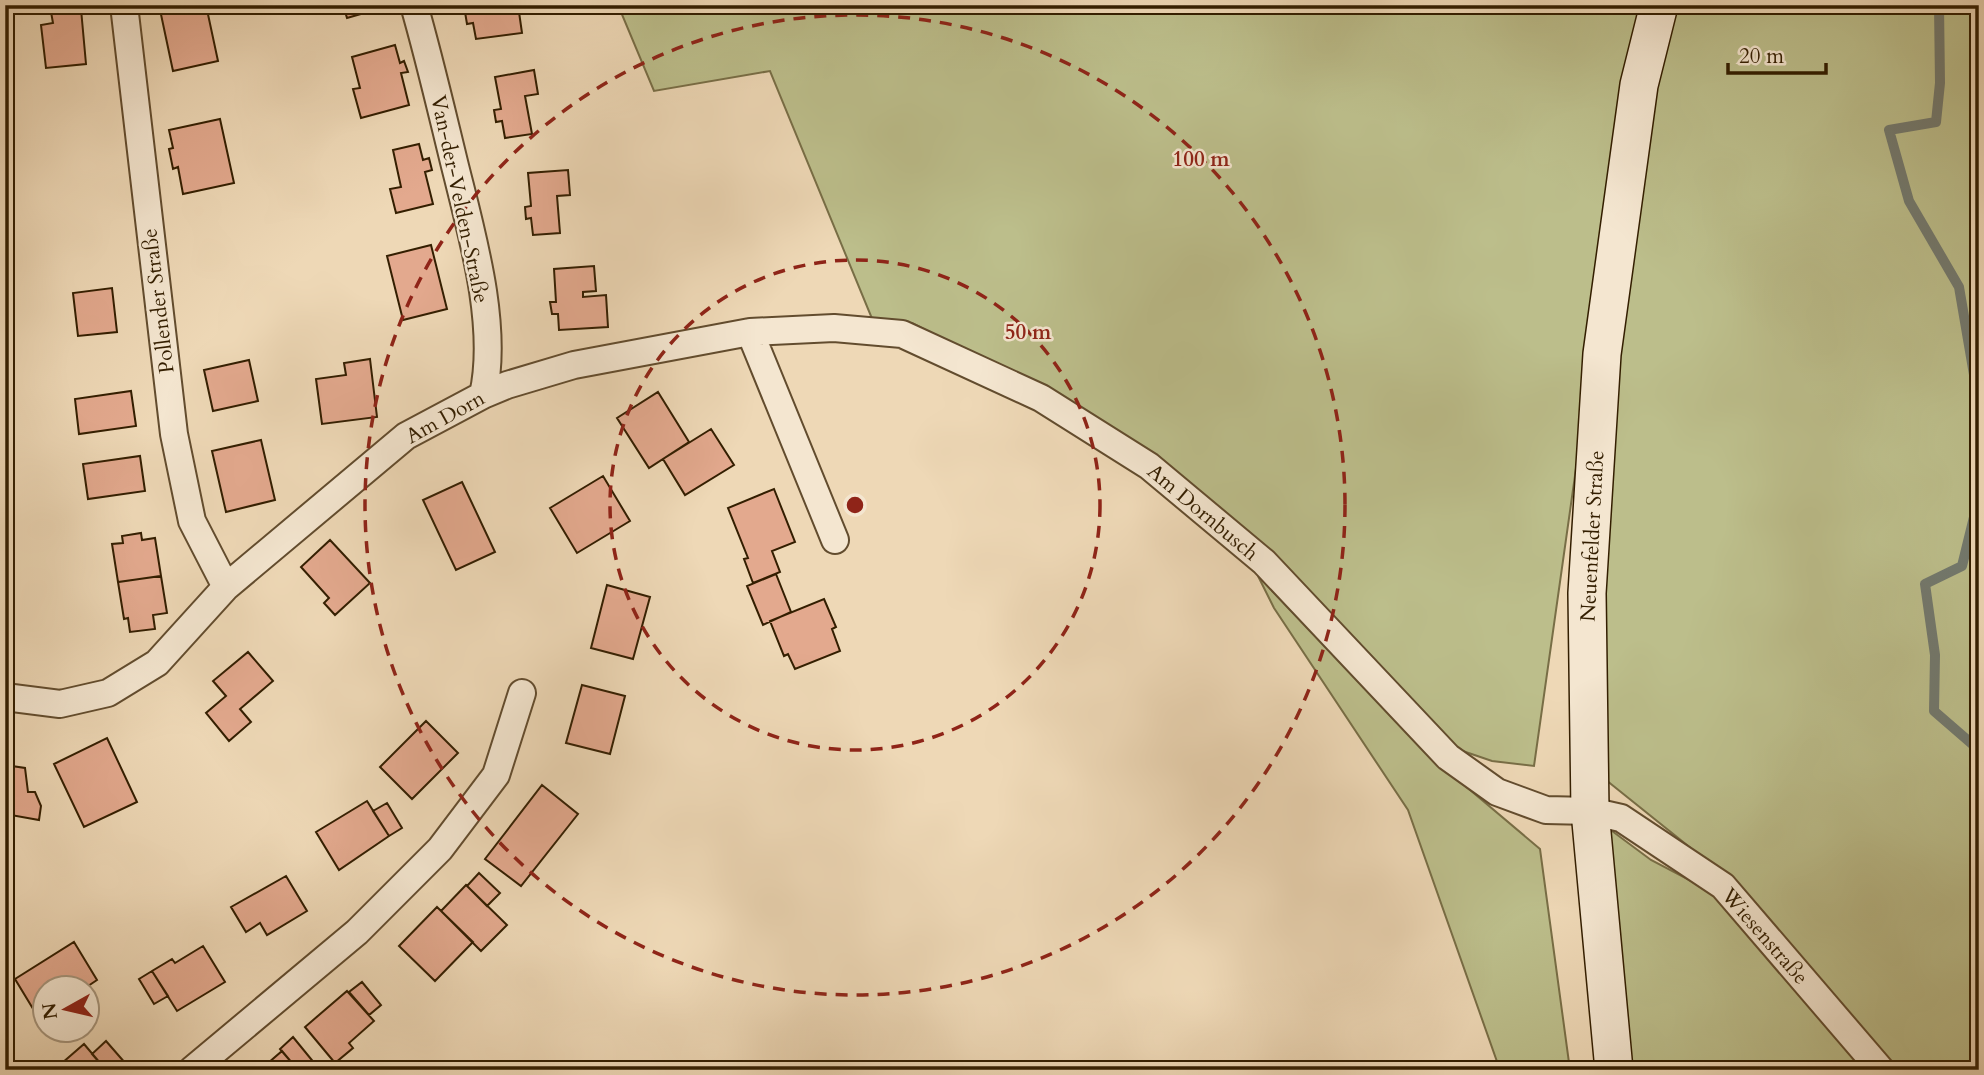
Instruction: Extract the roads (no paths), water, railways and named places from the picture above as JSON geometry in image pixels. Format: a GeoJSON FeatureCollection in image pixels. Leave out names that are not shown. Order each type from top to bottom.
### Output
{"type":"FeatureCollection","features":[{"type":"Feature","properties":{"kind":"main road","name":"Neuenfelder Straße"},"geometry":{"type":"LineString","coordinates":[[1614,1070],[1590,811],[1587,593],[1602,354],[1639,85],[1659,5]]}},
{"type":"Feature","properties":{"kind":"street","name":"Pollender Straße"},"geometry":{"type":"LineString","coordinates":[[124,5],[174,434],[192,521],[226,587]]}},
{"type":"Feature","properties":{"kind":"street","name":"Van-der-Velden-Straße"},"geometry":{"type":"LineString","coordinates":[[414,5],[465,208],[481,289],[488,339],[487,377],[483,395]]}},
{"type":"Feature","properties":{"kind":"street","name":"Am Dornbusch"},"geometry":{"type":"LineString","coordinates":[[750,332],[834,328],[902,334],[1041,398],[1149,466],[1264,562],[1448,757],[1496,792],[1546,810],[1590,811]]}},
{"type":"Feature","properties":{"kind":"street","name":"Am Dorn"},"geometry":{"type":"LineString","coordinates":[[5,697],[60,704],[108,693],[157,663],[226,587],[406,436],[483,395],[574,365],[750,332]]}},
{"type":"Feature","properties":{"kind":"street"},"geometry":{"type":"LineString","coordinates":[[750,332],[835,540]]}},
{"type":"Feature","properties":{"kind":"street"},"geometry":{"type":"LineString","coordinates":[[192,1070],[357,932],[440,849],[496,775],[522,693]]}},
{"type":"Feature","properties":{"kind":"street","name":"Wiesenstraße"},"geometry":{"type":"LineString","coordinates":[[1590,811],[1621,818],[1723,886],[1881,1070]]}},
{"type":"Feature","properties":{"kind":"waterway"},"geometry":{"type":"LineString","coordinates":[[1939,5],[1940,83],[1936,122],[1889,130],[1909,201],[1959,287],[1979,404]]}},
{"type":"Feature","properties":{"kind":"waterway"},"geometry":{"type":"LineString","coordinates":[[1979,471],[1976,509],[1962,566],[1925,584],[1935,655],[1934,711],[1979,750]]}}]}
